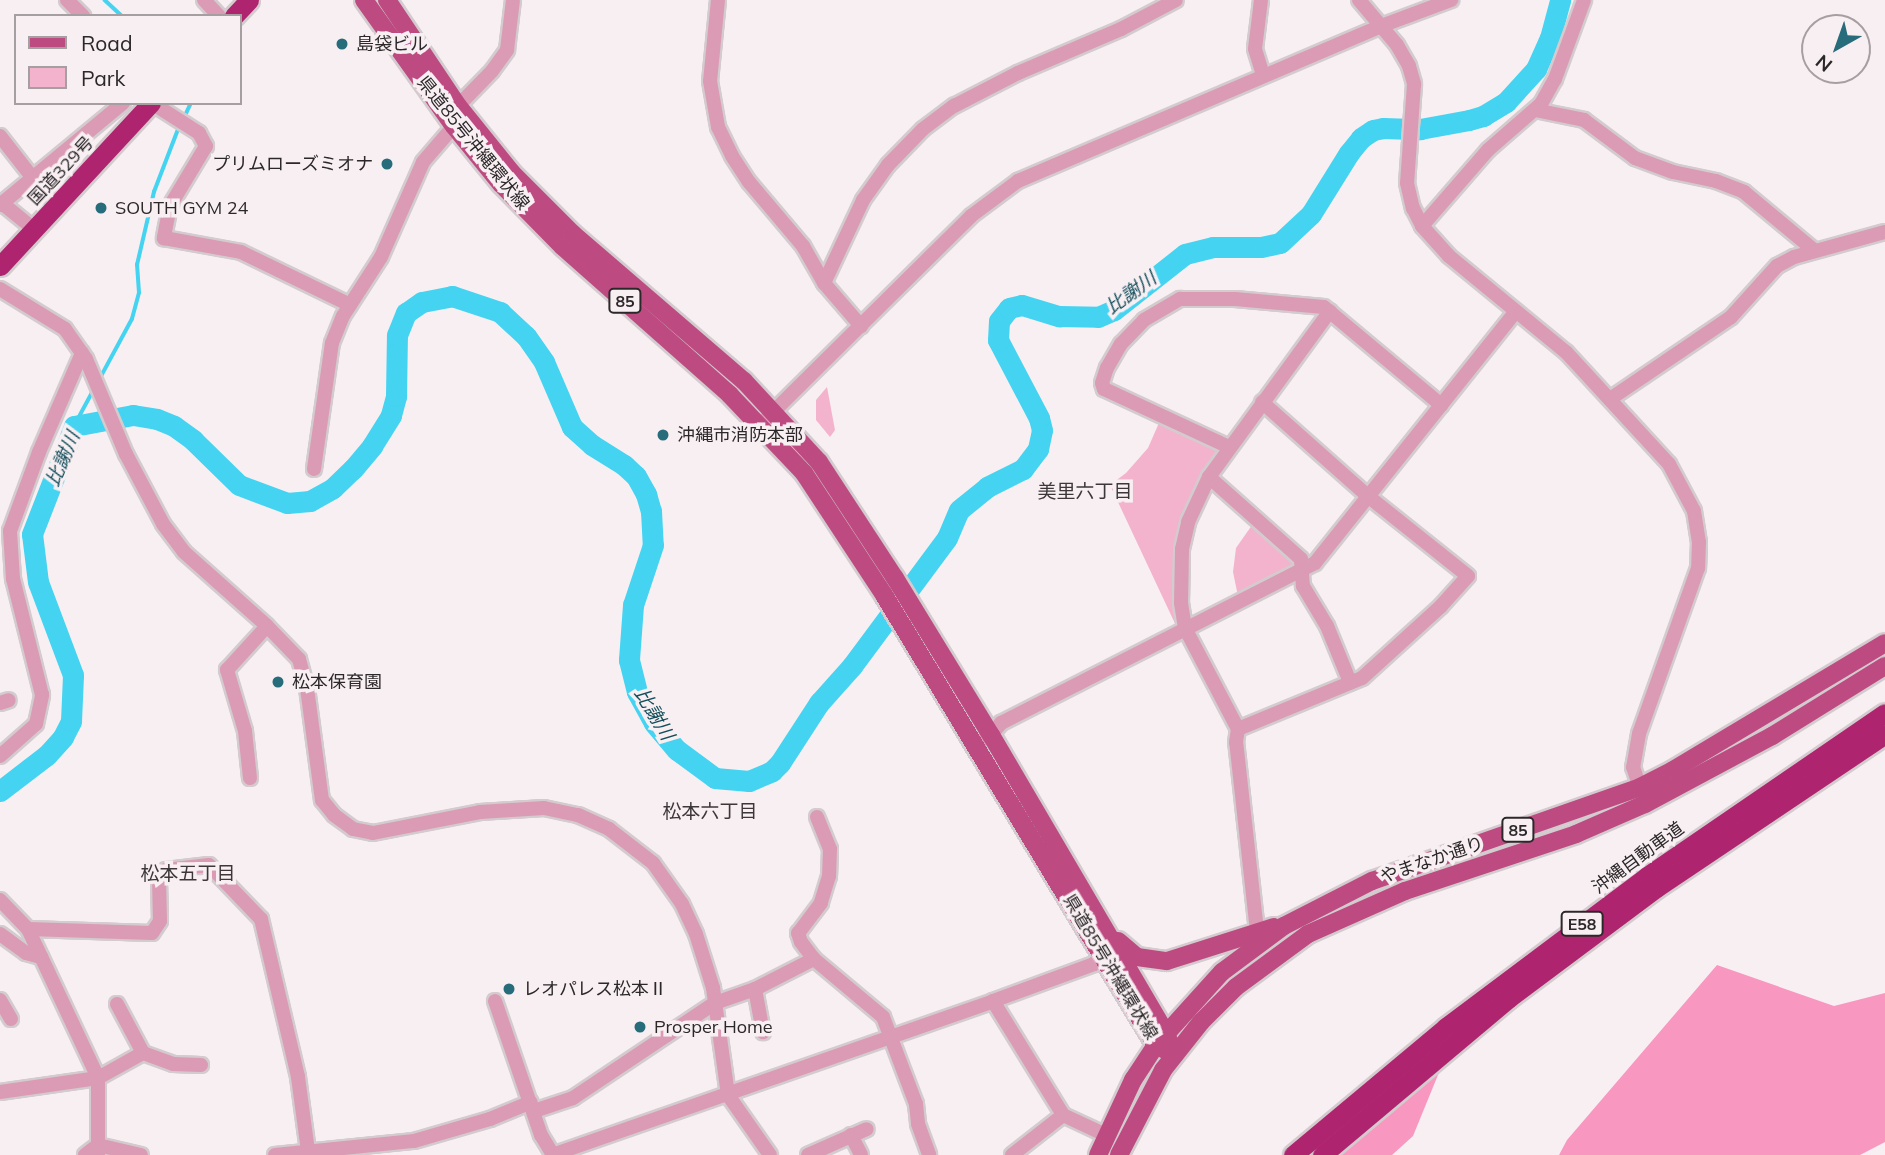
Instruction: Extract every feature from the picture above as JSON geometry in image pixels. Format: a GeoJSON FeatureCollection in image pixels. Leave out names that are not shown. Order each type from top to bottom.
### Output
{"type":"FeatureCollection","features":[{"type":"Feature","properties":{"kind":"highway"},"geometry":{"type":"LineString","coordinates":[[236,14],[249,0]]}},
{"type":"Feature","properties":{"kind":"highway","name":"国道329号"},"geometry":{"type":"LineString","coordinates":[[0,267],[150,105]]}},
{"type":"Feature","properties":{"kind":"highway","name":"沖縄自動車道"},"geometry":{"type":"LineString","coordinates":[[1293,1155],[1446,1027],[1647,876],[1885,713]]}},
{"type":"Feature","properties":{"kind":"highway","name":"沖縄自動車道"},"geometry":{"type":"LineString","coordinates":[[1322,1155],[1509,998],[1656,888],[1885,734]]}},
{"type":"Feature","properties":{"kind":"main road","name":"県道85号沖縄環状線"},"geometry":{"type":"LineString","coordinates":[[364,0],[454,126],[501,184],[563,247],[760,425],[804,473],[906,631],[1103,954],[1174,1055]]}},
{"type":"Feature","properties":{"kind":"main road","name":"県道85号沖縄環状線"},"geometry":{"type":"LineString","coordinates":[[387,0],[458,106],[512,173],[573,234],[744,381],[775,411],[819,462],[919,617],[1110,935],[1161,1039]]}},
{"type":"Feature","properties":{"kind":"main road","name":"やまなか通り"},"geometry":{"type":"LineString","coordinates":[[1098,1155],[1133,1080],[1161,1039],[1222,972],[1284,926],[1372,881],[1642,795],[1673,770],[1885,643]]}},
{"type":"Feature","properties":{"kind":"main road","name":"やまなか通り"},"geometry":{"type":"LineString","coordinates":[[1119,1155],[1163,1070],[1174,1055],[1236,987],[1308,934],[1405,891],[1576,834],[1642,795],[1772,736],[1885,666]]}},
{"type":"Feature","properties":{"kind":"main road"},"geometry":{"type":"LineString","coordinates":[[1110,935],[1138,957],[1167,961],[1260,930],[1284,926]]}},
{"type":"Feature","properties":{"kind":"street"},"geometry":{"type":"LineString","coordinates":[[67,0],[81,14]]}},
{"type":"Feature","properties":{"kind":"street"},"geometry":{"type":"LineString","coordinates":[[458,106],[492,71],[507,50],[513,0]]}},
{"type":"Feature","properties":{"kind":"street"},"geometry":{"type":"LineString","coordinates":[[718,0],[710,81],[718,127],[732,156],[803,246],[824,283],[862,326]]}},
{"type":"Feature","properties":{"kind":"street"},"geometry":{"type":"LineString","coordinates":[[824,283],[863,200],[888,165],[923,130],[954,106],[1007,79],[1121,29],[1176,0]]}},
{"type":"Feature","properties":{"kind":"street"},"geometry":{"type":"LineString","coordinates":[[1261,0],[1255,48],[1263,76]]}},
{"type":"Feature","properties":{"kind":"street"},"geometry":{"type":"LineString","coordinates":[[1359,0],[1409,66],[1414,84],[1414,110],[1407,183],[1413,208],[1422,226],[1449,256],[1566,352],[1655,448],[1685,490],[1694,511],[1699,542],[1698,568],[1639,734],[1633,767],[1642,795]]}},
{"type":"Feature","properties":{"kind":"street"},"geometry":{"type":"LineString","coordinates":[[760,425],[971,216],[1018,181],[1381,26],[1451,0]]}},
{"type":"Feature","properties":{"kind":"street"},"geometry":{"type":"LineString","coordinates":[[1422,226],[1488,150],[1535,110],[1555,79],[1584,0]]}},
{"type":"Feature","properties":{"kind":"street"},"geometry":{"type":"LineString","coordinates":[[35,230],[2,204],[32,177],[62,157],[121,105]]}},
{"type":"Feature","properties":{"kind":"street"},"geometry":{"type":"LineString","coordinates":[[155,105],[198,133],[206,146],[170,206],[164,238],[241,252],[350,305]]}},
{"type":"Feature","properties":{"kind":"street"},"geometry":{"type":"LineString","coordinates":[[1535,110],[1584,120],[1635,158],[1673,172],[1716,181],[1744,192],[1815,251]]}},
{"type":"Feature","properties":{"kind":"street"},"geometry":{"type":"LineString","coordinates":[[314,469],[332,343],[350,305],[381,257],[423,162],[454,126]]}},
{"type":"Feature","properties":{"kind":"street"},"geometry":{"type":"LineString","coordinates":[[0,136],[32,177]]}},
{"type":"Feature","properties":{"kind":"street"},"geometry":{"type":"LineString","coordinates":[[1610,399],[1731,317],[1777,266],[1815,251],[1885,232]]}},
{"type":"Feature","properties":{"kind":"street"},"geometry":{"type":"LineString","coordinates":[[0,289],[65,329],[84,356],[126,454],[163,524],[184,552],[267,626],[299,659],[307,688],[322,800],[334,815],[353,829],[373,833],[480,812],[525,807],[578,815],[609,829],[642,852],[682,904],[695,934],[715,1003],[728,1095],[770,1155]]}},
{"type":"Feature","properties":{"kind":"street"},"geometry":{"type":"LineString","coordinates":[[1229,447],[1104,389],[1102,383],[1115,352],[1135,327],[1180,299],[1196,297],[1293,303],[1330,311],[1441,405]]}},
{"type":"Feature","properties":{"kind":"street"},"geometry":{"type":"LineString","coordinates":[[975,744],[991,735],[1001,723],[1315,563],[1516,310]]}},
{"type":"Feature","properties":{"kind":"street"},"geometry":{"type":"LineString","coordinates":[[1260,930],[1256,922],[1236,742],[1238,729],[1185,628],[1181,603],[1182,550],[1188,522],[1209,477],[1330,311]]}},
{"type":"Feature","properties":{"kind":"street"},"geometry":{"type":"LineString","coordinates":[[0,756],[36,724],[42,695],[13,579],[10,531],[39,452],[84,356]]}},
{"type":"Feature","properties":{"kind":"street"},"geometry":{"type":"LineString","coordinates":[[1238,729],[1350,682],[1376,667],[1464,584],[1468,576],[1369,497],[1262,402]]}},
{"type":"Feature","properties":{"kind":"street"},"geometry":{"type":"LineString","coordinates":[[1209,477],[1301,559],[1303,586],[1327,626],[1350,682]]}},
{"type":"Feature","properties":{"kind":"street"},"geometry":{"type":"LineString","coordinates":[[250,778],[245,731],[227,670],[267,626]]}},
{"type":"Feature","properties":{"kind":"street"},"geometry":{"type":"LineString","coordinates":[[817,817],[830,849],[829,876],[821,903],[798,933],[814,959],[883,1017],[916,1104],[918,1124],[929,1155]]}},
{"type":"Feature","properties":{"kind":"street"},"geometry":{"type":"LineString","coordinates":[[28,929],[152,933],[160,921],[159,880],[166,870],[209,865],[261,919],[298,1077],[308,1151]]}},
{"type":"Feature","properties":{"kind":"street"},"geometry":{"type":"LineString","coordinates":[[0,900],[28,929],[98,1077],[98,1150]]}},
{"type":"Feature","properties":{"kind":"street"},"geometry":{"type":"LineString","coordinates":[[0,934],[26,953],[41,957]]}},
{"type":"Feature","properties":{"kind":"street"},"geometry":{"type":"LineString","coordinates":[[495,1001],[541,1135],[552,1155],[579,1152],[728,1095],[993,1001],[1094,964],[1103,954]]}},
{"type":"Feature","properties":{"kind":"street"},"geometry":{"type":"LineString","coordinates":[[275,1155],[414,1141],[573,1098],[715,1003],[755,989],[814,959]]}},
{"type":"Feature","properties":{"kind":"street"},"geometry":{"type":"LineString","coordinates":[[755,989],[763,1032]]}},
{"type":"Feature","properties":{"kind":"street"},"geometry":{"type":"LineString","coordinates":[[0,1000],[11,1019]]}},
{"type":"Feature","properties":{"kind":"street"},"geometry":{"type":"LineString","coordinates":[[993,1001],[1063,1115],[1106,1135]]}},
{"type":"Feature","properties":{"kind":"street"},"geometry":{"type":"LineString","coordinates":[[117,1004],[143,1053],[173,1064],[201,1065]]}},
{"type":"Feature","properties":{"kind":"street"},"geometry":{"type":"LineString","coordinates":[[0,1092],[98,1077],[143,1053]]}},
{"type":"Feature","properties":{"kind":"street"},"geometry":{"type":"LineString","coordinates":[[1012,1155],[1063,1115]]}},
{"type":"Feature","properties":{"kind":"street"},"geometry":{"type":"LineString","coordinates":[[808,1155],[867,1129]]}},
{"type":"Feature","properties":{"kind":"street"},"geometry":{"type":"LineString","coordinates":[[851,1135],[861,1155]]}},
{"type":"Feature","properties":{"kind":"street"},"geometry":{"type":"LineString","coordinates":[[85,1155],[98,1150],[141,1155]]}},
{"type":"Feature","properties":{"kind":"green space"},"geometry":{"type":"Polygon","coordinates":[[[827,387],[835,430],[830,437],[816,420],[816,400],[827,387]]]}},
{"type":"Feature","properties":{"kind":"green space"},"geometry":{"type":"Polygon","coordinates":[[[1162,416],[1229,447],[1188,522],[1179,632],[1110,485],[1126,473],[1148,448],[1162,416]]]}},
{"type":"Feature","properties":{"kind":"green space"},"geometry":{"type":"Polygon","coordinates":[[[1257,518],[1303,567],[1239,601],[1233,572],[1236,548],[1257,518]]]}},
{"type":"Feature","properties":{"kind":"shaded area"},"geometry":{"type":"Polygon","coordinates":[[[1717,965],[1834,1006],[1885,993],[1885,1142],[1860,1155],[1559,1155],[1567,1140],[1717,965]]]}},
{"type":"Feature","properties":{"kind":"shaded area"},"geometry":{"type":"Polygon","coordinates":[[[1440,1070],[1413,1136],[1392,1155],[1336,1155],[1440,1070]]]}},
{"type":"Feature","properties":{"kind":"waterway"},"geometry":{"type":"LineString","coordinates":[[105,0],[120,14]]}},
{"type":"Feature","properties":{"kind":"waterway","name":"比謝川"},"geometry":{"type":"LineString","coordinates":[[0,791],[47,755],[63,737],[71,721],[73,675],[38,582],[32,534],[74,426],[133,415],[157,419],[174,426],[193,440],[239,485],[287,503],[310,501],[333,488],[353,469],[372,446],[391,415],[396,396],[397,335],[406,313],[422,302],[452,296],[500,312],[526,336],[544,362],[572,427],[592,445],[624,465],[636,476],[646,494],[651,511],[653,545],[633,605],[629,660],[637,692],[654,723],[677,750],[715,778],[749,781],[772,771],[819,703],[852,666],[947,538],[959,510],[987,487],[1023,469],[1038,449],[1042,430],[1039,418],[998,340],[999,321],[1009,308],[1022,305],[1059,316],[1098,317],[1114,310],[1185,254],[1213,247],[1261,247],[1280,243],[1311,214],[1349,153],[1361,138],[1373,130],[1420,129],[1469,120],[1483,116],[1506,102],[1536,69],[1550,38],[1560,0]]}},
{"type":"Feature","properties":{"kind":"waterway"},"geometry":{"type":"LineString","coordinates":[[183,120],[190,105]]}},
{"type":"Feature","properties":{"kind":"waterway"},"geometry":{"type":"LineString","coordinates":[[99,380],[132,319],[139,293],[137,265],[154,192],[179,127]]}},
{"type":"Feature","properties":{"kind":"waterway"},"geometry":{"type":"LineString","coordinates":[[74,426],[94,389]]}},
{"type":"Feature","properties":{"kind":"place","name":"島袋ビル"},"geometry":{"type":"Point","coordinates":[342,44]}},
{"type":"Feature","properties":{"kind":"place","name":"プリムローズミオナ"},"geometry":{"type":"Point","coordinates":[387,164]}},
{"type":"Feature","properties":{"kind":"place","name":"SOUTH GYM 24"},"geometry":{"type":"Point","coordinates":[101,208]}},
{"type":"Feature","properties":{"kind":"place","name":"沖縄市消防本部"},"geometry":{"type":"Point","coordinates":[663,435]}},
{"type":"Feature","properties":{"kind":"place","name":"松本保育園"},"geometry":{"type":"Point","coordinates":[278,682]}},
{"type":"Feature","properties":{"kind":"place","name":"レオパレス松本Ⅱ"},"geometry":{"type":"Point","coordinates":[509,989]}},
{"type":"Feature","properties":{"kind":"place","name":"Prosper Home"},"geometry":{"type":"Point","coordinates":[640,1027]}},
{"type":"Feature","properties":{"kind":"district","name":"美里六丁目"},"geometry":{"type":"Point","coordinates":[1085,492]}},
{"type":"Feature","properties":{"kind":"district","name":"松本六丁目"},"geometry":{"type":"Point","coordinates":[710,812]}},
{"type":"Feature","properties":{"kind":"district","name":"松本五丁目"},"geometry":{"type":"Point","coordinates":[188,874]}}]}
